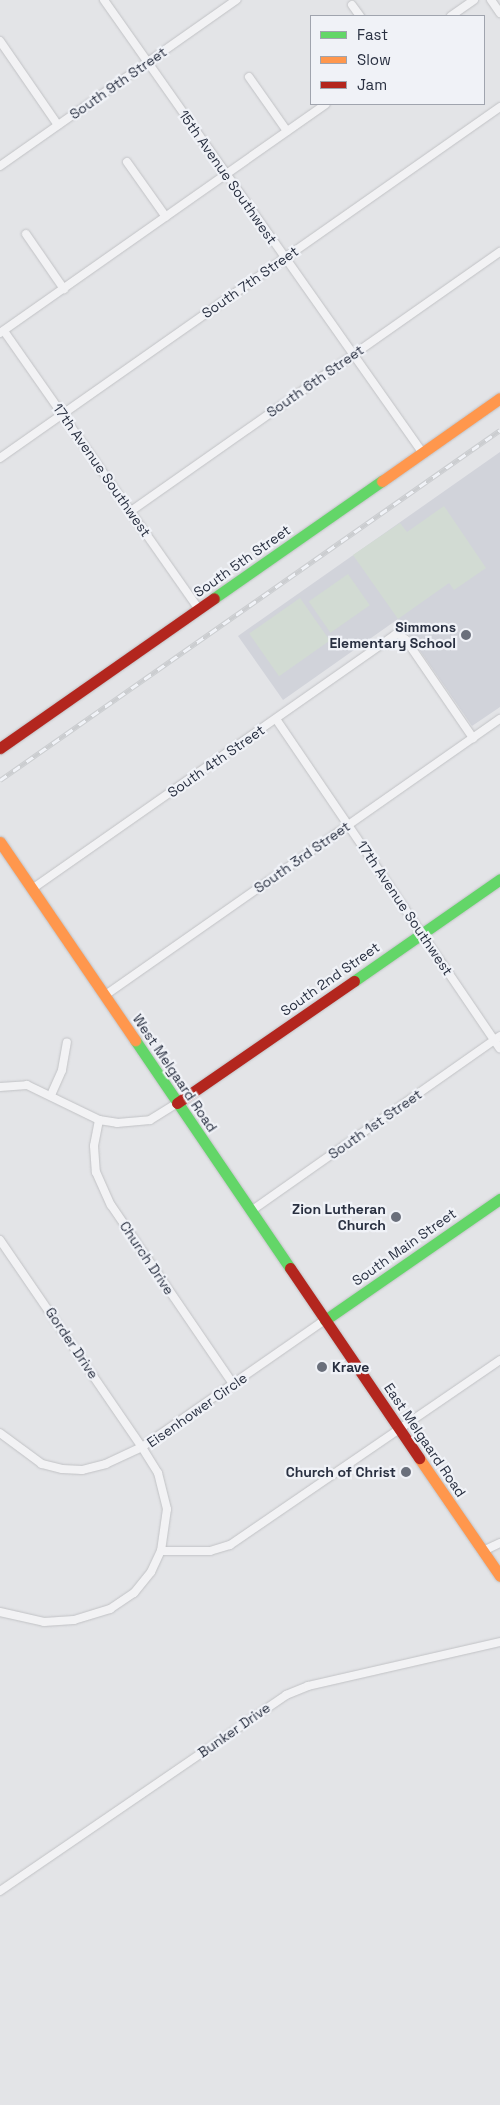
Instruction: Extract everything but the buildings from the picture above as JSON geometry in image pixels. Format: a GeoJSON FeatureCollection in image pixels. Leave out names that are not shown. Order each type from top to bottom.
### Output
{"type":"FeatureCollection","features":[{"type":"Feature","properties":{"kind":"main road","name":"South 5th Street"},"geometry":{"type":"LineString","coordinates":[[0,748],[500,398]]}},
{"type":"Feature","properties":{"kind":"main road","name":"West Melgaard Road"},"geometry":{"type":"LineString","coordinates":[[0,842],[325,1320]]}},
{"type":"Feature","properties":{"kind":"main road","name":"South 2nd Street"},"geometry":{"type":"LineString","coordinates":[[177,1103],[500,879]]}},
{"type":"Feature","properties":{"kind":"main road","name":"South Main Street"},"geometry":{"type":"LineString","coordinates":[[325,1320],[500,1198]]}},
{"type":"Feature","properties":{"kind":"main road","name":"East Melgaard Road"},"geometry":{"type":"LineString","coordinates":[[325,1320],[500,1576]]}},
{"type":"Feature","properties":{"kind":"street","name":"15th Avenue Southwest"},"geometry":{"type":"LineString","coordinates":[[104,0],[422,452]]}},
{"type":"Feature","properties":{"kind":"street","name":"South 9th Street"},"geometry":{"type":"LineString","coordinates":[[0,166],[235,0]]}},
{"type":"Feature","properties":{"kind":"street"},"geometry":{"type":"LineString","coordinates":[[452,15],[474,0]]}},
{"type":"Feature","properties":{"kind":"street"},"geometry":{"type":"LineString","coordinates":[[491,0],[500,13]]}},
{"type":"Feature","properties":{"kind":"street"},"geometry":{"type":"LineString","coordinates":[[352,5],[359,15]]}},
{"type":"Feature","properties":{"kind":"street"},"geometry":{"type":"LineString","coordinates":[[0,41],[58,125]]}},
{"type":"Feature","properties":{"kind":"street"},"geometry":{"type":"LineString","coordinates":[[249,77],[287,131]]}},
{"type":"Feature","properties":{"kind":"street"},"geometry":{"type":"LineString","coordinates":[[2,332],[325,105]]}},
{"type":"Feature","properties":{"kind":"street","name":"South 7th Street"},"geometry":{"type":"LineString","coordinates":[[0,458],[500,107]]}},
{"type":"Feature","properties":{"kind":"street"},"geometry":{"type":"LineString","coordinates":[[127,162],[166,217]]}},
{"type":"Feature","properties":{"kind":"street"},"geometry":{"type":"LineString","coordinates":[[26,234],[64,289]]}},
{"type":"Feature","properties":{"kind":"street","name":"South 6th Street"},"geometry":{"type":"LineString","coordinates":[[131,511],[500,252]]}},
{"type":"Feature","properties":{"kind":"street","name":"17th Avenue Southwest"},"geometry":{"type":"LineString","coordinates":[[2,332],[63,414],[199,610]]}},
{"type":"Feature","properties":{"kind":"street","name":"South 4th Street"},"geometry":{"type":"LineString","coordinates":[[32,889],[399,634],[473,738]]}},
{"type":"Feature","properties":{"kind":"street","name":"17th Avenue Southwest"},"geometry":{"type":"LineString","coordinates":[[276,719],[422,934],[497,1038],[500,1048]]}},
{"type":"Feature","properties":{"kind":"street","name":"South 3rd Street"},"geometry":{"type":"LineString","coordinates":[[104,996],[500,719]]}},
{"type":"Feature","properties":{"kind":"street","name":"South 1st Street"},"geometry":{"type":"LineString","coordinates":[[251,1211],[497,1038]]}},
{"type":"Feature","properties":{"kind":"street"},"geometry":{"type":"LineString","coordinates":[[51,1096],[62,1070],[66,1042]]}},
{"type":"Feature","properties":{"kind":"street"},"geometry":{"type":"LineString","coordinates":[[0,1087],[27,1085],[99,1120],[117,1123],[150,1120],[177,1103]]}},
{"type":"Feature","properties":{"kind":"street","name":"Church Drive"},"geometry":{"type":"LineString","coordinates":[[99,1120],[94,1146],[96,1172],[111,1205],[234,1384]]}},
{"type":"Feature","properties":{"kind":"street","name":"Gorder Drive"},"geometry":{"type":"LineString","coordinates":[[0,1240],[142,1447]]}},
{"type":"Feature","properties":{"kind":"street","name":"Eisenhower Circle"},"geometry":{"type":"LineString","coordinates":[[0,1612],[44,1622],[74,1620],[110,1609],[134,1593],[151,1572],[161,1551],[167,1510],[158,1473],[142,1447],[325,1320]]}},
{"type":"Feature","properties":{"kind":"street"},"geometry":{"type":"LineString","coordinates":[[161,1551],[210,1551],[230,1545],[500,1360]]}},
{"type":"Feature","properties":{"kind":"street"},"geometry":{"type":"LineString","coordinates":[[0,1433],[42,1464],[62,1469],[82,1470],[106,1464],[142,1447]]}},
{"type":"Feature","properties":{"kind":"street"},"geometry":{"type":"LineString","coordinates":[[483,1551],[500,1543]]}},
{"type":"Feature","properties":{"kind":"street","name":"Bunker Drive"},"geometry":{"type":"LineString","coordinates":[[0,1891],[286,1696],[308,1686],[500,1642]]}},
{"type":"Feature","properties":{"kind":"shaded area"},"geometry":{"type":"Polygon","coordinates":[[[500,452],[500,707],[472,726],[398,619],[283,700],[238,636],[500,452]]]}},
{"type":"Feature","properties":{"kind":"shaded area"},"geometry":{"type":"Polygon","coordinates":[[[444,506],[486,568],[454,590],[449,583],[398,619],[353,555],[400,523],[407,532],[444,506]]]}},
{"type":"Feature","properties":{"kind":"shaded area"},"geometry":{"type":"Polygon","coordinates":[[[348,574],[370,605],[330,633],[309,602],[348,574]]]}},
{"type":"Feature","properties":{"kind":"shaded area"},"geometry":{"type":"Polygon","coordinates":[[[300,598],[330,641],[279,676],[249,634],[300,598]]]}},
{"type":"Feature","properties":{"kind":"railway"},"geometry":{"type":"LineString","coordinates":[[0,780],[500,430]]}},
{"type":"Feature","properties":{"kind":"traffic: fast"},"geometry":{"type":"LineString","coordinates":[[214,598],[382,481]]}},
{"type":"Feature","properties":{"kind":"traffic: fast"},"geometry":{"type":"LineString","coordinates":[[354,981],[500,879]]}},
{"type":"Feature","properties":{"kind":"traffic: fast"},"geometry":{"type":"LineString","coordinates":[[135,1040],[290,1268]]}},
{"type":"Feature","properties":{"kind":"traffic: fast"},"geometry":{"type":"LineString","coordinates":[[325,1320],[500,1199]]}},
{"type":"Feature","properties":{"kind":"traffic: slow"},"geometry":{"type":"LineString","coordinates":[[382,481],[500,398]]}},
{"type":"Feature","properties":{"kind":"traffic: slow"},"geometry":{"type":"LineString","coordinates":[[0,842],[135,1040]]}},
{"type":"Feature","properties":{"kind":"traffic: slow"},"geometry":{"type":"LineString","coordinates":[[419,1458],[500,1576]]}},
{"type":"Feature","properties":{"kind":"traffic: jam"},"geometry":{"type":"LineString","coordinates":[[0,748],[214,598]]}},
{"type":"Feature","properties":{"kind":"traffic: jam"},"geometry":{"type":"LineString","coordinates":[[177,1103],[354,981]]}},
{"type":"Feature","properties":{"kind":"traffic: jam"},"geometry":{"type":"LineString","coordinates":[[290,1268],[419,1458]]}},
{"type":"Feature","properties":{"kind":"place","name":"Simmons Elementary School"},"geometry":{"type":"Point","coordinates":[466,635]}},
{"type":"Feature","properties":{"kind":"place","name":"Zion Lutheran Church"},"geometry":{"type":"Point","coordinates":[396,1217]}},
{"type":"Feature","properties":{"kind":"place","name":"Krave"},"geometry":{"type":"Point","coordinates":[322,1367]}},
{"type":"Feature","properties":{"kind":"place","name":"Church of Christ"},"geometry":{"type":"Point","coordinates":[406,1472]}}]}
